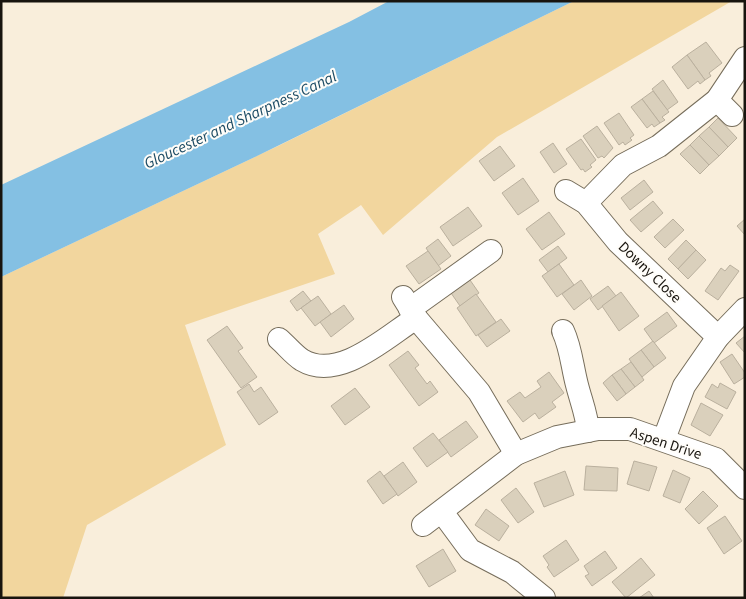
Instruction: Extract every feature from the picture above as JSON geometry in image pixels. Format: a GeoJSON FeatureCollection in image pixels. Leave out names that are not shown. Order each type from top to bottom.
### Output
{"type":"FeatureCollection","features":[{"type":"Feature","properties":{"kind":"street"},"geometry":{"type":"LineString","coordinates":[[586,203],[623,165],[725,107],[745,58]]}},
{"type":"Feature","properties":{"kind":"street","name":"Downy Close"},"geometry":{"type":"LineString","coordinates":[[566,191],[586,203],[618,242],[718,336]]}},
{"type":"Feature","properties":{"kind":"street"},"geometry":{"type":"LineString","coordinates":[[279,338],[301,359],[316,366],[332,366],[348,362],[410,308],[491,251]]}},
{"type":"Feature","properties":{"kind":"street"},"geometry":{"type":"LineString","coordinates":[[410,308],[479,392],[516,454]]}},
{"type":"Feature","properties":{"kind":"street"},"geometry":{"type":"LineString","coordinates":[[664,439],[684,386],[718,336],[745,309]]}},
{"type":"Feature","properties":{"kind":"street"},"geometry":{"type":"LineString","coordinates":[[563,331],[570,350],[576,382],[587,417],[588,431]]}},
{"type":"Feature","properties":{"kind":"street","name":"Aspen Drive"},"geometry":{"type":"LineString","coordinates":[[422,525],[442,512],[516,454],[556,437],[588,431],[630,429],[664,439],[716,459],[745,488]]}},
{"type":"Feature","properties":{"kind":"street"},"geometry":{"type":"LineString","coordinates":[[442,512],[470,550],[512,572],[544,598]]}},
{"type":"Feature","properties":{"kind":"shaded area"},"geometry":{"type":"Polygon","coordinates":[[[574,1],[732,1],[497,137],[383,235],[361,205],[318,234],[335,274],[185,325],[226,445],[87,525],[63,598],[1,598],[1,277],[278,146],[574,1]]]}},
{"type":"Feature","properties":{"kind":"water","name":"Gloucester and Sharpness Canal"},"geometry":{"type":"Polygon","coordinates":[[[389,1],[574,1],[257,156],[1,277],[1,185],[349,22],[389,1]]]}},
{"type":"Feature","properties":{"kind":"building"},"geometry":{"type":"Polygon","coordinates":[[[706,42],[722,63],[709,73],[711,76],[705,80],[687,55],[706,42]]]}},
{"type":"Feature","properties":{"kind":"building"},"geometry":{"type":"Polygon","coordinates":[[[687,55],[705,80],[700,84],[698,81],[688,89],[672,67],[687,55]]]}},
{"type":"Feature","properties":{"kind":"building"},"geometry":{"type":"Polygon","coordinates":[[[663,80],[678,102],[667,110],[652,89],[663,80]]]}},
{"type":"Feature","properties":{"kind":"building"},"geometry":{"type":"Polygon","coordinates":[[[653,91],[669,112],[662,117],[665,120],[660,123],[642,99],[653,91]]]}},
{"type":"Feature","properties":{"kind":"building"},"geometry":{"type":"Polygon","coordinates":[[[642,99],[660,123],[654,127],[652,124],[647,128],[631,107],[642,99]]]}},
{"type":"Feature","properties":{"kind":"building"},"geometry":{"type":"Polygon","coordinates":[[[619,113],[634,135],[630,138],[632,140],[625,145],[623,142],[619,145],[604,123],[619,113]]]}},
{"type":"Feature","properties":{"kind":"building"},"geometry":{"type":"Polygon","coordinates":[[[718,118],[737,138],[728,147],[709,127],[718,118]]]}},
{"type":"Feature","properties":{"kind":"building"},"geometry":{"type":"Polygon","coordinates":[[[597,126],[613,148],[604,158],[602,156],[598,158],[583,136],[597,126]]]}},
{"type":"Feature","properties":{"kind":"building"},"geometry":{"type":"Polygon","coordinates":[[[709,127],[728,147],[719,156],[699,136],[709,127]]]}},
{"type":"Feature","properties":{"kind":"building"},"geometry":{"type":"Polygon","coordinates":[[[699,136],[719,156],[709,165],[690,145],[699,136]]]}},
{"type":"Feature","properties":{"kind":"building"},"geometry":{"type":"Polygon","coordinates":[[[581,139],[596,160],[590,165],[592,167],[585,172],[583,169],[581,170],[566,149],[581,139]]]}},
{"type":"Feature","properties":{"kind":"building"},"geometry":{"type":"Polygon","coordinates":[[[553,143],[567,164],[554,173],[540,152],[553,143]]]}},
{"type":"Feature","properties":{"kind":"building"},"geometry":{"type":"Polygon","coordinates":[[[690,145],[709,165],[700,174],[680,154],[690,145]]]}},
{"type":"Feature","properties":{"kind":"building"},"geometry":{"type":"Polygon","coordinates":[[[500,146],[515,166],[494,181],[479,161],[500,146]]]}},
{"type":"Feature","properties":{"kind":"building"},"geometry":{"type":"Polygon","coordinates":[[[523,178],[539,201],[518,215],[502,193],[523,178]]]}},
{"type":"Feature","properties":{"kind":"building"},"geometry":{"type":"Polygon","coordinates":[[[644,180],[653,192],[630,210],[621,198],[644,180]]]}},
{"type":"Feature","properties":{"kind":"building"},"geometry":{"type":"Polygon","coordinates":[[[653,201],[663,213],[641,232],[630,220],[653,201]]]}},
{"type":"Feature","properties":{"kind":"building"},"geometry":{"type":"Polygon","coordinates":[[[468,207],[482,226],[453,246],[440,227],[468,207]]]}},
{"type":"Feature","properties":{"kind":"building"},"geometry":{"type":"Polygon","coordinates":[[[549,212],[565,234],[542,250],[526,229],[549,212]]]}},
{"type":"Feature","properties":{"kind":"building"},"geometry":{"type":"Polygon","coordinates":[[[673,219],[684,230],[665,248],[654,237],[673,219]]]}},
{"type":"Feature","properties":{"kind":"building"},"geometry":{"type":"Polygon","coordinates":[[[745,219],[745,235],[737,226],[745,219]]]}},
{"type":"Feature","properties":{"kind":"building"},"geometry":{"type":"Polygon","coordinates":[[[438,239],[451,256],[438,266],[426,248],[438,239]]]}},
{"type":"Feature","properties":{"kind":"building"},"geometry":{"type":"Polygon","coordinates":[[[686,240],[696,250],[678,269],[668,259],[686,240]]]}},
{"type":"Feature","properties":{"kind":"building"},"geometry":{"type":"Polygon","coordinates":[[[558,246],[567,258],[548,272],[539,260],[558,246]]]}},
{"type":"Feature","properties":{"kind":"building"},"geometry":{"type":"Polygon","coordinates":[[[696,250],[706,260],[688,279],[678,269],[696,250]]]}},
{"type":"Feature","properties":{"kind":"building"},"geometry":{"type":"Polygon","coordinates":[[[428,251],[441,269],[419,284],[406,266],[428,251]]]}},
{"type":"Feature","properties":{"kind":"building"},"geometry":{"type":"Polygon","coordinates":[[[559,264],[574,285],[557,297],[542,276],[559,264]]]}},
{"type":"Feature","properties":{"kind":"building"},"geometry":{"type":"Polygon","coordinates":[[[730,265],[739,271],[718,300],[705,291],[721,268],[725,271],[730,265]]]}},
{"type":"Feature","properties":{"kind":"building"},"geometry":{"type":"Polygon","coordinates":[[[470,280],[479,293],[460,306],[451,293],[470,280]]]}},
{"type":"Feature","properties":{"kind":"building"},"geometry":{"type":"Polygon","coordinates":[[[581,280],[592,296],[574,310],[562,294],[581,280]]]}},
{"type":"Feature","properties":{"kind":"building"},"geometry":{"type":"Polygon","coordinates":[[[608,286],[616,296],[598,310],[590,299],[608,286]]]}},
{"type":"Feature","properties":{"kind":"building"},"geometry":{"type":"Polygon","coordinates":[[[303,291],[311,301],[297,311],[290,301],[303,291]]]}},
{"type":"Feature","properties":{"kind":"building"},"geometry":{"type":"Polygon","coordinates":[[[621,292],[639,316],[619,331],[602,306],[621,292]]]}},
{"type":"Feature","properties":{"kind":"building"},"geometry":{"type":"Polygon","coordinates":[[[476,294],[496,322],[476,336],[457,308],[476,294]]]}},
{"type":"Feature","properties":{"kind":"building"},"geometry":{"type":"Polygon","coordinates":[[[318,296],[331,314],[315,326],[301,308],[318,296]]]}},
{"type":"Feature","properties":{"kind":"building"},"geometry":{"type":"Polygon","coordinates":[[[344,305],[354,319],[331,337],[320,322],[344,305]]]}},
{"type":"Feature","properties":{"kind":"building"},"geometry":{"type":"Polygon","coordinates":[[[667,312],[677,326],[654,343],[644,329],[667,312]]]}},
{"type":"Feature","properties":{"kind":"building"},"geometry":{"type":"Polygon","coordinates":[[[501,319],[510,331],[487,347],[478,335],[501,319]]]}},
{"type":"Feature","properties":{"kind":"building"},"geometry":{"type":"Polygon","coordinates":[[[227,326],[243,348],[238,351],[257,377],[241,388],[207,340],[227,326]]]}},
{"type":"Feature","properties":{"kind":"building"},"geometry":{"type":"Polygon","coordinates":[[[745,336],[745,353],[736,343],[745,336]]]}},
{"type":"Feature","properties":{"kind":"building"},"geometry":{"type":"Polygon","coordinates":[[[653,341],[666,358],[654,367],[641,350],[653,341]]]}},
{"type":"Feature","properties":{"kind":"building"},"geometry":{"type":"Polygon","coordinates":[[[641,350],[654,367],[642,377],[629,359],[641,350]]]}},
{"type":"Feature","properties":{"kind":"building"},"geometry":{"type":"Polygon","coordinates":[[[408,351],[419,365],[415,368],[427,384],[430,381],[438,392],[419,406],[389,365],[408,351]]]}},
{"type":"Feature","properties":{"kind":"building"},"geometry":{"type":"Polygon","coordinates":[[[732,354],[745,373],[745,377],[734,384],[720,362],[732,354]]]}},
{"type":"Feature","properties":{"kind":"building"},"geometry":{"type":"Polygon","coordinates":[[[631,362],[644,380],[635,387],[621,369],[631,362]]]}},
{"type":"Feature","properties":{"kind":"building"},"geometry":{"type":"Polygon","coordinates":[[[621,369],[635,387],[626,394],[612,375],[621,369]]]}},
{"type":"Feature","properties":{"kind":"building"},"geometry":{"type":"Polygon","coordinates":[[[549,372],[564,393],[552,402],[556,407],[539,419],[535,413],[523,422],[507,401],[520,392],[525,398],[541,387],[537,381],[549,372]]]}},
{"type":"Feature","properties":{"kind":"building"},"geometry":{"type":"Polygon","coordinates":[[[612,375],[626,394],[617,401],[603,383],[612,375]]]}},
{"type":"Feature","properties":{"kind":"building"},"geometry":{"type":"Polygon","coordinates":[[[720,383],[736,392],[727,409],[705,397],[712,384],[718,388],[720,383]]]}},
{"type":"Feature","properties":{"kind":"building"},"geometry":{"type":"Polygon","coordinates":[[[249,384],[254,392],[261,387],[278,412],[259,425],[237,392],[249,384]]]}},
{"type":"Feature","properties":{"kind":"building"},"geometry":{"type":"Polygon","coordinates":[[[355,388],[370,407],[345,425],[331,406],[355,388]]]}},
{"type":"Feature","properties":{"kind":"building"},"geometry":{"type":"Polygon","coordinates":[[[701,403],[723,415],[710,436],[691,425],[701,403]]]}},
{"type":"Feature","properties":{"kind":"building"},"geometry":{"type":"Polygon","coordinates":[[[466,421],[478,437],[451,457],[439,440],[466,421]]]}},
{"type":"Feature","properties":{"kind":"building"},"geometry":{"type":"Polygon","coordinates":[[[433,433],[448,452],[427,467],[413,448],[433,433]]]}},
{"type":"Feature","properties":{"kind":"building"},"geometry":{"type":"Polygon","coordinates":[[[634,461],[657,467],[649,491],[627,484],[634,461]]]}},
{"type":"Feature","properties":{"kind":"building"},"geometry":{"type":"Polygon","coordinates":[[[403,462],[417,482],[398,496],[384,476],[403,462]]]}},
{"type":"Feature","properties":{"kind":"building"},"geometry":{"type":"Polygon","coordinates":[[[586,466],[618,468],[617,491],[584,490],[586,466]]]}},
{"type":"Feature","properties":{"kind":"building"},"geometry":{"type":"Polygon","coordinates":[[[673,470],[690,478],[680,503],[663,496],[673,470]]]}},
{"type":"Feature","properties":{"kind":"building"},"geometry":{"type":"Polygon","coordinates":[[[380,471],[397,494],[383,504],[367,481],[380,471]]]}},
{"type":"Feature","properties":{"kind":"building"},"geometry":{"type":"Polygon","coordinates":[[[565,471],[574,495],[544,507],[534,483],[565,471]]]}},
{"type":"Feature","properties":{"kind":"building"},"geometry":{"type":"Polygon","coordinates":[[[516,488],[534,512],[518,523],[501,500],[516,488]]]}},
{"type":"Feature","properties":{"kind":"building"},"geometry":{"type":"Polygon","coordinates":[[[703,491],[718,506],[699,524],[685,509],[703,491]]]}},
{"type":"Feature","properties":{"kind":"building"},"geometry":{"type":"Polygon","coordinates":[[[486,509],[509,526],[499,541],[475,525],[486,509]]]}},
{"type":"Feature","properties":{"kind":"building"},"geometry":{"type":"Polygon","coordinates":[[[725,516],[742,541],[724,554],[707,528],[725,516]]]}},
{"type":"Feature","properties":{"kind":"building"},"geometry":{"type":"Polygon","coordinates":[[[566,540],[579,560],[554,577],[547,567],[549,565],[543,556],[566,540]]]}},
{"type":"Feature","properties":{"kind":"building"},"geometry":{"type":"Polygon","coordinates":[[[443,549],[456,571],[429,587],[416,566],[443,549]]]}},
{"type":"Feature","properties":{"kind":"building"},"geometry":{"type":"Polygon","coordinates":[[[605,551],[617,568],[592,586],[585,576],[589,574],[584,566],[605,551]]]}},
{"type":"Feature","properties":{"kind":"building"},"geometry":{"type":"Polygon","coordinates":[[[641,558],[655,575],[626,598],[612,582],[641,558]]]}},
{"type":"Feature","properties":{"kind":"building"},"geometry":{"type":"Polygon","coordinates":[[[649,591],[654,598],[639,598],[649,591]]]}}]}
